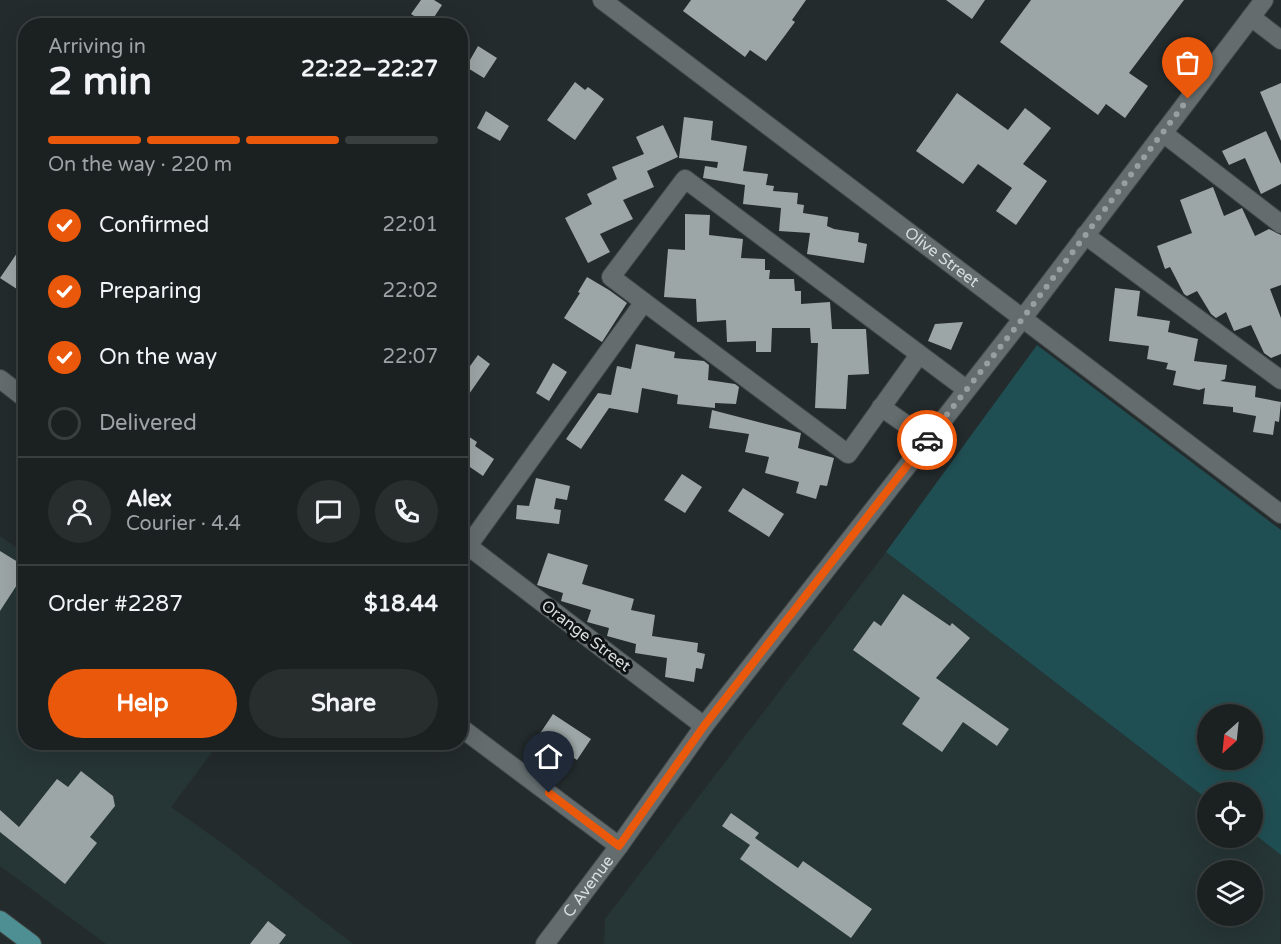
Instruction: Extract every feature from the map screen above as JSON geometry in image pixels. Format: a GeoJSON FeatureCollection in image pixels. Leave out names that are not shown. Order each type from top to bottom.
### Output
{"type":"FeatureCollection","features":[{"type":"Feature","properties":{"kind":"main road"},"geometry":{"type":"LineString","coordinates":[[0,920],[32,944]]}},
{"type":"Feature","properties":{"kind":"street","name":"Olive Street"},"geometry":{"type":"LineString","coordinates":[[602,0],[1281,514]]}},
{"type":"Feature","properties":{"kind":"street","name":"C Avenue"},"geometry":{"type":"LineString","coordinates":[[549,943],[704,726],[1023,318],[1264,0]]}},
{"type":"Feature","properties":{"kind":"street"},"geometry":{"type":"LineString","coordinates":[[1251,17],[1281,40]]}},
{"type":"Feature","properties":{"kind":"street"},"geometry":{"type":"LineString","coordinates":[[1163,133],[1281,224]]}},
{"type":"Feature","properties":{"kind":"street"},"geometry":{"type":"LineString","coordinates":[[920,355],[848,454],[611,277],[685,179],[966,389]]}},
{"type":"Feature","properties":{"kind":"street"},"geometry":{"type":"LineString","coordinates":[[1085,235],[1281,381]]}},
{"type":"Feature","properties":{"kind":"street","name":"Orange Street"},"geometry":{"type":"LineString","coordinates":[[644,302],[468,546],[704,726]]}},
{"type":"Feature","properties":{"kind":"street"},"geometry":{"type":"LineString","coordinates":[[0,379],[18,393]]}},
{"type":"Feature","properties":{"kind":"street"},"geometry":{"type":"LineString","coordinates":[[881,407],[927,439]]}},
{"type":"Feature","properties":{"kind":"street"},"geometry":{"type":"LineString","coordinates":[[468,733],[619,846]]}},
{"type":"Feature","properties":{"kind":"shaded area"},"geometry":{"type":"Polygon","coordinates":[[[1037,345],[1281,530],[1281,855],[1263,841],[1263,782],[1197,782],[1197,791],[886,552],[1037,345]]]}},
{"type":"Feature","properties":{"kind":"shaded area"},"geometry":{"type":"Polygon","coordinates":[[[0,536],[18,549],[18,750],[214,750],[171,807],[229,848],[353,944],[106,944],[0,866],[0,536]]]}},
{"type":"Feature","properties":{"kind":"shaded area"},"geometry":{"type":"Polygon","coordinates":[[[886,552],[1197,791],[1197,848],[1263,848],[1263,841],[1281,855],[1280,944],[604,944],[605,919],[886,552]]]}},
{"type":"Feature","properties":{"kind":"building"},"geometry":{"type":"Polygon","coordinates":[[[421,0],[434,0],[442,5],[434,18],[418,18],[411,14],[421,0]]]}},
{"type":"Feature","properties":{"kind":"building"},"geometry":{"type":"Polygon","coordinates":[[[691,0],[806,0],[792,20],[795,22],[766,61],[750,50],[745,57],[683,11],[691,0]]]}},
{"type":"Feature","properties":{"kind":"building"},"geometry":{"type":"Polygon","coordinates":[[[946,0],[985,0],[972,19],[946,0]]]}},
{"type":"Feature","properties":{"kind":"building"},"geometry":{"type":"Polygon","coordinates":[[[1031,0],[1184,0],[1129,73],[1148,86],[1125,118],[1106,104],[1098,115],[1000,42],[1031,0]]]}},
{"type":"Feature","properties":{"kind":"building"},"geometry":{"type":"Polygon","coordinates":[[[478,46],[497,58],[484,78],[468,68],[468,64],[478,46]]]}},
{"type":"Feature","properties":{"kind":"building"},"geometry":{"type":"Polygon","coordinates":[[[575,82],[585,90],[588,87],[604,99],[575,140],[547,120],[575,82]]]}},
{"type":"Feature","properties":{"kind":"building"},"geometry":{"type":"Polygon","coordinates":[[[1281,83],[1281,141],[1260,92],[1281,83]]]}},
{"type":"Feature","properties":{"kind":"building"},"geometry":{"type":"Polygon","coordinates":[[[957,93],[1008,130],[1025,108],[1051,128],[1023,164],[1047,181],[1016,225],[996,211],[1012,188],[978,164],[963,184],[916,151],[957,93]]]}},
{"type":"Feature","properties":{"kind":"building"},"geometry":{"type":"Polygon","coordinates":[[[486,111],[509,126],[500,141],[477,128],[486,111]]]}},
{"type":"Feature","properties":{"kind":"building"},"geometry":{"type":"Polygon","coordinates":[[[684,117],[713,121],[711,140],[747,146],[743,171],[768,174],[766,185],[774,186],[773,191],[798,193],[797,204],[804,205],[803,213],[828,217],[827,226],[834,229],[859,233],[858,242],[867,244],[864,263],[807,254],[810,233],[779,231],[781,208],[743,204],[745,185],[703,178],[705,166],[717,168],[718,162],[679,158],[684,117]]]}},
{"type":"Feature","properties":{"kind":"building"},"geometry":{"type":"Polygon","coordinates":[[[663,125],[678,157],[647,171],[654,187],[623,200],[633,219],[600,234],[610,252],[588,263],[565,218],[592,204],[587,194],[617,179],[612,167],[644,154],[636,137],[663,125]]]}},
{"type":"Feature","properties":{"kind":"building"},"geometry":{"type":"Polygon","coordinates":[[[1266,131],[1281,164],[1281,184],[1261,194],[1245,158],[1229,165],[1222,151],[1266,131]]]}},
{"type":"Feature","properties":{"kind":"building"},"geometry":{"type":"Polygon","coordinates":[[[1213,187],[1224,216],[1242,208],[1255,236],[1269,229],[1281,235],[1281,285],[1270,289],[1281,318],[1281,354],[1271,358],[1264,353],[1251,325],[1234,331],[1226,312],[1216,318],[1197,291],[1187,296],[1184,294],[1170,267],[1165,269],[1157,246],[1192,233],[1180,200],[1213,187]]]}},
{"type":"Feature","properties":{"kind":"building"},"geometry":{"type":"Polygon","coordinates":[[[685,214],[710,215],[709,235],[743,239],[741,258],[765,259],[765,270],[770,270],[769,279],[794,279],[795,291],[801,291],[801,304],[830,302],[832,329],[866,329],[869,374],[848,375],[846,409],[815,408],[818,343],[811,343],[810,328],[772,328],[771,352],[756,352],[756,341],[727,342],[726,320],[697,322],[696,299],[664,297],[668,249],[685,250],[685,214]]]}},
{"type":"Feature","properties":{"kind":"building"},"geometry":{"type":"Polygon","coordinates":[[[18,252],[18,290],[0,278],[18,252]]]}},
{"type":"Feature","properties":{"kind":"building"},"geometry":{"type":"Polygon","coordinates":[[[587,277],[627,303],[602,342],[564,318],[587,277]]]}},
{"type":"Feature","properties":{"kind":"building"},"geometry":{"type":"Polygon","coordinates":[[[1115,288],[1140,291],[1137,316],[1170,321],[1168,332],[1198,339],[1194,361],[1227,365],[1225,379],[1220,381],[1256,386],[1255,397],[1281,402],[1279,422],[1275,421],[1273,435],[1253,432],[1256,416],[1233,412],[1233,407],[1203,404],[1205,388],[1199,390],[1173,385],[1176,371],[1166,369],[1168,363],[1147,359],[1149,346],[1109,341],[1115,288]]]}},
{"type":"Feature","properties":{"kind":"building"},"geometry":{"type":"Polygon","coordinates":[[[963,322],[951,350],[928,341],[935,324],[963,322]]]}},
{"type":"Feature","properties":{"kind":"building"},"geometry":{"type":"Polygon","coordinates":[[[636,344],[675,352],[674,358],[704,361],[709,365],[708,380],[735,384],[739,387],[736,404],[715,403],[715,408],[677,404],[678,395],[642,388],[638,413],[609,408],[581,449],[566,439],[598,393],[611,395],[617,366],[631,369],[636,344]]]}},
{"type":"Feature","properties":{"kind":"building"},"geometry":{"type":"Polygon","coordinates":[[[478,355],[490,364],[468,396],[468,369],[478,355]]]}},
{"type":"Feature","properties":{"kind":"building"},"geometry":{"type":"Polygon","coordinates":[[[553,363],[567,372],[549,401],[536,393],[553,363]]]}},
{"type":"Feature","properties":{"kind":"building"},"geometry":{"type":"Polygon","coordinates":[[[712,410],[801,433],[798,448],[834,458],[827,486],[820,485],[816,499],[796,493],[799,482],[765,473],[769,457],[745,452],[749,434],[709,428],[712,410]]]}},
{"type":"Feature","properties":{"kind":"building"},"geometry":{"type":"Polygon","coordinates":[[[468,436],[477,442],[475,446],[494,459],[483,476],[468,466],[468,436]]]}},
{"type":"Feature","properties":{"kind":"building"},"geometry":{"type":"Polygon","coordinates":[[[682,474],[702,487],[685,513],[664,500],[682,474]]]}},
{"type":"Feature","properties":{"kind":"building"},"geometry":{"type":"Polygon","coordinates":[[[536,478],[570,486],[567,500],[556,498],[554,509],[561,510],[559,524],[516,519],[517,505],[529,506],[536,478]]]}},
{"type":"Feature","properties":{"kind":"building"},"geometry":{"type":"Polygon","coordinates":[[[743,488],[784,514],[769,537],[728,511],[743,488]]]}},
{"type":"Feature","properties":{"kind":"building"},"geometry":{"type":"Polygon","coordinates":[[[0,551],[18,562],[18,583],[0,611],[0,551]]]}},
{"type":"Feature","properties":{"kind":"building"},"geometry":{"type":"Polygon","coordinates":[[[548,553],[588,565],[582,584],[634,599],[631,610],[655,615],[652,636],[698,643],[697,652],[705,654],[702,669],[696,668],[694,682],[665,677],[667,658],[635,653],[636,644],[607,636],[609,628],[587,622],[591,610],[561,601],[563,593],[537,585],[548,553]]]}},
{"type":"Feature","properties":{"kind":"building"},"geometry":{"type":"Polygon","coordinates":[[[903,594],[950,626],[952,623],[970,638],[936,678],[1009,729],[997,746],[963,722],[942,752],[902,724],[920,698],[853,650],[874,621],[881,626],[903,594]]]}},
{"type":"Feature","properties":{"kind":"building"},"geometry":{"type":"Polygon","coordinates":[[[553,714],[591,739],[577,760],[539,735],[553,714]]]}},
{"type":"Feature","properties":{"kind":"building"},"geometry":{"type":"Polygon","coordinates":[[[81,771],[113,796],[115,806],[90,837],[97,843],[65,884],[0,832],[0,810],[19,827],[57,779],[68,787],[81,771]]]}},
{"type":"Feature","properties":{"kind":"building"},"geometry":{"type":"Polygon","coordinates":[[[731,813],[759,833],[755,838],[798,868],[803,861],[872,909],[851,938],[740,859],[750,845],[722,826],[731,813]]]}},
{"type":"Feature","properties":{"kind":"building"},"geometry":{"type":"Polygon","coordinates":[[[268,921],[286,935],[279,944],[250,944],[268,921]]]}},
{"type":"Feature","properties":{"kind":"way so far"},"geometry":{"type":"LineString","coordinates":[[927,440],[1023,318],[1188,99]]}},
{"type":"Feature","properties":{"kind":"route"},"geometry":{"type":"LineString","coordinates":[[549,793],[619,846],[704,726],[927,440]]}}]}
